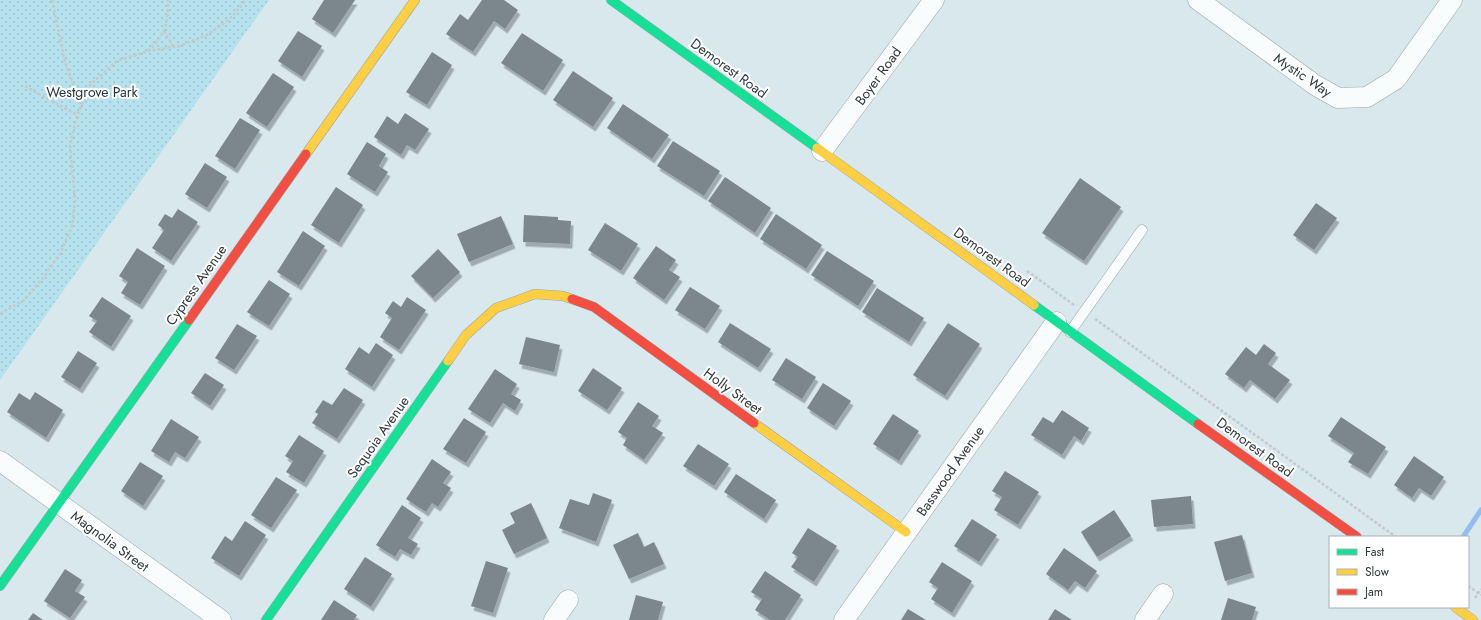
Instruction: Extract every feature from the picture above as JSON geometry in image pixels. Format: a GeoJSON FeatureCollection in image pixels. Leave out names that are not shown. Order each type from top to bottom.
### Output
{"type":"FeatureCollection","features":[{"type":"Feature","properties":{"kind":"street","name":"Cypress Avenue"},"geometry":{"type":"LineString","coordinates":[[0,586],[415,0]]}},
{"type":"Feature","properties":{"kind":"street","name":"Demorest Road"},"geometry":{"type":"LineString","coordinates":[[611,0],[822,151],[1063,327],[1356,536]]}},
{"type":"Feature","properties":{"kind":"street","name":"Boyer Road"},"geometry":{"type":"LineString","coordinates":[[822,151],[934,0]]}},
{"type":"Feature","properties":{"kind":"street","name":"Mystic Way"},"geometry":{"type":"LineString","coordinates":[[1198,0],[1315,86],[1338,98],[1367,97],[1396,79],[1452,0]]}},
{"type":"Feature","properties":{"kind":"street","name":"Holly Street"},"geometry":{"type":"LineString","coordinates":[[535,294],[563,296],[594,307],[906,532]]}},
{"type":"Feature","properties":{"kind":"street","name":"Sequoia Avenue"},"geometry":{"type":"LineString","coordinates":[[266,620],[466,335],[496,308],[535,294]]}},
{"type":"Feature","properties":{"kind":"street","name":"Basswood Avenue"},"geometry":{"type":"LineString","coordinates":[[844,620],[906,532],[1063,327]]}},
{"type":"Feature","properties":{"kind":"street","name":"Magnolia Street"},"geometry":{"type":"LineString","coordinates":[[0,461],[221,620]]}},
{"type":"Feature","properties":{"kind":"street"},"geometry":{"type":"LineString","coordinates":[[1145,620],[1163,594]]}},
{"type":"Feature","properties":{"kind":"street"},"geometry":{"type":"LineString","coordinates":[[554,620],[568,600]]}},
{"type":"Feature","properties":{"kind":"street"},"geometry":{"type":"LineString","coordinates":[[1456,608],[1473,620]]}},
{"type":"Feature","properties":{"kind":"lane"},"geometry":{"type":"LineString","coordinates":[[1063,327],[1085,312],[1142,230]]}},
{"type":"Feature","properties":{"kind":"path"},"geometry":{"type":"LineString","coordinates":[[52,0],[65,62],[81,107]]}},
{"type":"Feature","properties":{"kind":"path"},"geometry":{"type":"LineString","coordinates":[[148,51],[157,42],[164,31],[168,16],[168,0]]}},
{"type":"Feature","properties":{"kind":"path"},"geometry":{"type":"LineString","coordinates":[[0,314],[24,300],[43,278],[60,254],[72,226],[75,200],[70,146],[77,114],[90,85],[117,61],[205,36],[230,20],[246,0]]}},
{"type":"Feature","properties":{"kind":"path"},"geometry":{"type":"LineString","coordinates":[[164,31],[174,46]]}},
{"type":"Feature","properties":{"kind":"path"},"geometry":{"type":"LineString","coordinates":[[25,86],[77,114]]}},
{"type":"Feature","properties":{"kind":"path"},"geometry":{"type":"LineString","coordinates":[[1027,271],[1395,536]]}},
{"type":"Feature","properties":{"kind":"path"},"geometry":{"type":"LineString","coordinates":[[1469,587],[1481,595]]}},
{"type":"Feature","properties":{"kind":"green space","name":"Westgrove Park"},"geometry":{"type":"Polygon","coordinates":[[[0,0],[269,0],[0,380],[0,0]]]}},
{"type":"Feature","properties":{"kind":"building"},"geometry":{"type":"Polygon","coordinates":[[[324,0],[355,0],[333,33],[312,19],[324,0]]]}},
{"type":"Feature","properties":{"kind":"building"},"geometry":{"type":"Polygon","coordinates":[[[482,0],[504,0],[518,10],[505,29],[494,21],[473,52],[446,34],[460,14],[468,20],[482,0]]]}},
{"type":"Feature","properties":{"kind":"building"},"geometry":{"type":"Polygon","coordinates":[[[298,31],[322,46],[302,77],[278,61],[298,31]]]}},
{"type":"Feature","properties":{"kind":"building"},"geometry":{"type":"Polygon","coordinates":[[[522,33],[563,60],[543,91],[501,63],[522,33]]]}},
{"type":"Feature","properties":{"kind":"building"},"geometry":{"type":"Polygon","coordinates":[[[432,52],[452,65],[427,105],[406,92],[432,52]]]}},
{"type":"Feature","properties":{"kind":"building"},"geometry":{"type":"Polygon","coordinates":[[[573,71],[613,98],[593,127],[553,100],[573,71]]]}},
{"type":"Feature","properties":{"kind":"building"},"geometry":{"type":"Polygon","coordinates":[[[273,73],[294,87],[267,127],[246,113],[273,73]]]}},
{"type":"Feature","properties":{"kind":"building"},"geometry":{"type":"Polygon","coordinates":[[[623,104],[669,135],[652,159],[607,128],[623,104]]]}},
{"type":"Feature","properties":{"kind":"building"},"geometry":{"type":"Polygon","coordinates":[[[405,113],[429,129],[415,150],[407,145],[401,155],[374,137],[387,116],[398,124],[405,113]]]}},
{"type":"Feature","properties":{"kind":"building"},"geometry":{"type":"Polygon","coordinates":[[[240,118],[260,130],[235,169],[215,156],[240,118]]]}},
{"type":"Feature","properties":{"kind":"building"},"geometry":{"type":"Polygon","coordinates":[[[673,141],[720,171],[704,196],[657,166],[673,141]]]}},
{"type":"Feature","properties":{"kind":"building"},"geometry":{"type":"Polygon","coordinates":[[[367,142],[386,154],[379,166],[388,172],[375,192],[347,174],[367,142]]]}},
{"type":"Feature","properties":{"kind":"building"},"geometry":{"type":"Polygon","coordinates":[[[205,163],[227,177],[207,208],[185,194],[205,163]]]}},
{"type":"Feature","properties":{"kind":"building"},"geometry":{"type":"Polygon","coordinates":[[[725,177],[771,208],[755,233],[708,201],[725,177]]]}},
{"type":"Feature","properties":{"kind":"building"},"geometry":{"type":"Polygon","coordinates":[[[1080,178],[1121,207],[1084,261],[1042,233],[1080,178]]]}},
{"type":"Feature","properties":{"kind":"building"},"geometry":{"type":"Polygon","coordinates":[[[336,187],[363,205],[339,243],[311,225],[336,187]]]}},
{"type":"Feature","properties":{"kind":"building"},"geometry":{"type":"Polygon","coordinates":[[[1316,203],[1337,218],[1314,250],[1293,235],[1316,203]]]}},
{"type":"Feature","properties":{"kind":"building"},"geometry":{"type":"Polygon","coordinates":[[[178,209],[198,222],[171,261],[152,248],[164,230],[158,225],[165,214],[172,218],[178,209]]]}},
{"type":"Feature","properties":{"kind":"building"},"geometry":{"type":"Polygon","coordinates":[[[776,214],[822,245],[806,269],[760,239],[776,214]]]}},
{"type":"Feature","properties":{"kind":"building"},"geometry":{"type":"Polygon","coordinates":[[[524,215],[558,217],[558,220],[571,221],[570,244],[523,242],[524,215]]]}},
{"type":"Feature","properties":{"kind":"building"},"geometry":{"type":"Polygon","coordinates":[[[501,216],[513,244],[469,262],[457,234],[501,216]]]}},
{"type":"Feature","properties":{"kind":"building"},"geometry":{"type":"Polygon","coordinates":[[[605,223],[638,244],[621,271],[588,250],[605,223]]]}},
{"type":"Feature","properties":{"kind":"building"},"geometry":{"type":"Polygon","coordinates":[[[303,231],[325,246],[299,286],[277,272],[303,231]]]}},
{"type":"Feature","properties":{"kind":"building"},"geometry":{"type":"Polygon","coordinates":[[[656,246],[676,260],[669,270],[680,277],[664,300],[633,278],[656,246]]]}},
{"type":"Feature","properties":{"kind":"building"},"geometry":{"type":"Polygon","coordinates":[[[137,248],[165,266],[140,305],[121,293],[128,282],[119,276],[137,248]]]}},
{"type":"Feature","properties":{"kind":"building"},"geometry":{"type":"Polygon","coordinates":[[[438,249],[460,272],[433,298],[411,276],[438,249]]]}},
{"type":"Feature","properties":{"kind":"building"},"geometry":{"type":"Polygon","coordinates":[[[827,251],[874,281],[858,306],[811,275],[827,251]]]}},
{"type":"Feature","properties":{"kind":"building"},"geometry":{"type":"Polygon","coordinates":[[[269,280],[290,294],[269,326],[247,312],[269,280]]]}},
{"type":"Feature","properties":{"kind":"building"},"geometry":{"type":"Polygon","coordinates":[[[690,287],[720,306],[705,329],[675,310],[690,287]]]}},
{"type":"Feature","properties":{"kind":"building"},"geometry":{"type":"Polygon","coordinates":[[[877,288],[924,318],[909,342],[862,312],[877,288]]]}},
{"type":"Feature","properties":{"kind":"building"},"geometry":{"type":"Polygon","coordinates":[[[102,297],[131,316],[111,347],[89,332],[97,321],[89,316],[102,297]]]}},
{"type":"Feature","properties":{"kind":"building"},"geometry":{"type":"Polygon","coordinates":[[[407,297],[426,310],[399,350],[380,337],[392,318],[385,313],[393,301],[401,307],[407,297]]]}},
{"type":"Feature","properties":{"kind":"building"},"geometry":{"type":"Polygon","coordinates":[[[730,323],[771,349],[758,368],[718,342],[730,323]]]}},
{"type":"Feature","properties":{"kind":"building"},"geometry":{"type":"Polygon","coordinates":[[[948,323],[980,344],[945,396],[913,375],[948,323]]]}},
{"type":"Feature","properties":{"kind":"building"},"geometry":{"type":"Polygon","coordinates":[[[237,324],[257,336],[234,370],[215,358],[237,324]]]}},
{"type":"Feature","properties":{"kind":"building"},"geometry":{"type":"Polygon","coordinates":[[[526,337],[560,345],[554,372],[519,364],[526,337]]]}},
{"type":"Feature","properties":{"kind":"building"},"geometry":{"type":"Polygon","coordinates":[[[376,343],[393,355],[372,387],[345,369],[359,347],[369,354],[376,343]]]}},
{"type":"Feature","properties":{"kind":"building"},"geometry":{"type":"Polygon","coordinates":[[[1264,344],[1276,353],[1268,364],[1290,380],[1275,399],[1250,380],[1244,388],[1225,374],[1246,347],[1256,355],[1264,344]]]}},
{"type":"Feature","properties":{"kind":"building"},"geometry":{"type":"Polygon","coordinates":[[[78,351],[97,363],[80,389],[61,377],[78,351]]]}},
{"type":"Feature","properties":{"kind":"building"},"geometry":{"type":"Polygon","coordinates":[[[786,358],[816,377],[802,399],[772,380],[786,358]]]}},
{"type":"Feature","properties":{"kind":"building"},"geometry":{"type":"Polygon","coordinates":[[[593,368],[622,388],[607,410],[578,391],[593,368]]]}},
{"type":"Feature","properties":{"kind":"building"},"geometry":{"type":"Polygon","coordinates":[[[495,369],[517,384],[511,394],[521,400],[515,411],[503,403],[490,423],[468,409],[495,369]]]}},
{"type":"Feature","properties":{"kind":"building"},"geometry":{"type":"Polygon","coordinates":[[[205,373],[224,385],[210,406],[191,393],[205,373]]]}},
{"type":"Feature","properties":{"kind":"building"},"geometry":{"type":"Polygon","coordinates":[[[823,383],[851,401],[834,426],[807,408],[823,383]]]}},
{"type":"Feature","properties":{"kind":"building"},"geometry":{"type":"Polygon","coordinates":[[[344,388],[363,400],[337,439],[312,423],[318,414],[315,412],[323,400],[332,405],[344,388]]]}},
{"type":"Feature","properties":{"kind":"building"},"geometry":{"type":"Polygon","coordinates":[[[35,392],[63,410],[46,438],[7,412],[19,393],[30,400],[35,392]]]}},
{"type":"Feature","properties":{"kind":"building"},"geometry":{"type":"Polygon","coordinates":[[[638,402],[659,416],[652,426],[663,433],[644,460],[623,445],[627,438],[618,432],[638,402]]]}},
{"type":"Feature","properties":{"kind":"building"},"geometry":{"type":"Polygon","coordinates":[[[1062,410],[1089,428],[1081,441],[1074,436],[1062,455],[1031,435],[1043,417],[1053,423],[1062,410]]]}},
{"type":"Feature","properties":{"kind":"building"},"geometry":{"type":"Polygon","coordinates":[[[893,414],[919,431],[899,461],[873,444],[893,414]]]}},
{"type":"Feature","properties":{"kind":"building"},"geometry":{"type":"Polygon","coordinates":[[[1341,417],[1386,447],[1368,474],[1348,462],[1354,453],[1328,436],[1341,417]]]}},
{"type":"Feature","properties":{"kind":"building"},"geometry":{"type":"Polygon","coordinates":[[[464,418],[486,432],[466,463],[443,449],[464,418]]]}},
{"type":"Feature","properties":{"kind":"building"},"geometry":{"type":"Polygon","coordinates":[[[171,419],[199,437],[185,458],[175,452],[169,462],[151,451],[171,419]]]}},
{"type":"Feature","properties":{"kind":"building"},"geometry":{"type":"Polygon","coordinates":[[[299,435],[324,451],[304,483],[286,472],[293,461],[285,456],[299,435]]]}},
{"type":"Feature","properties":{"kind":"building"},"geometry":{"type":"Polygon","coordinates":[[[698,444],[729,464],[714,486],[683,466],[698,444]]]}},
{"type":"Feature","properties":{"kind":"building"},"geometry":{"type":"Polygon","coordinates":[[[1414,456],[1444,477],[1431,496],[1419,488],[1412,498],[1394,485],[1414,456]]]}},
{"type":"Feature","properties":{"kind":"building"},"geometry":{"type":"Polygon","coordinates":[[[432,459],[451,472],[443,483],[451,488],[438,507],[432,503],[426,512],[406,499],[432,459]]]}},
{"type":"Feature","properties":{"kind":"building"},"geometry":{"type":"Polygon","coordinates":[[[140,462],[163,476],[143,506],[121,491],[140,462]]]}},
{"type":"Feature","properties":{"kind":"building"},"geometry":{"type":"Polygon","coordinates":[[[1005,471],[1039,492],[1018,525],[994,510],[1002,497],[992,491],[1005,471]]]}},
{"type":"Feature","properties":{"kind":"building"},"geometry":{"type":"Polygon","coordinates":[[[736,474],[776,500],[764,519],[724,492],[736,474]]]}},
{"type":"Feature","properties":{"kind":"building"},"geometry":{"type":"Polygon","coordinates":[[[276,477],[297,490],[271,528],[251,515],[276,477]]]}},
{"type":"Feature","properties":{"kind":"building"},"geometry":{"type":"Polygon","coordinates":[[[593,493],[612,500],[596,542],[559,528],[570,499],[589,505],[593,493]]]}},
{"type":"Feature","properties":{"kind":"building"},"geometry":{"type":"Polygon","coordinates":[[[1191,496],[1193,524],[1154,527],[1151,500],[1191,496]]]}},
{"type":"Feature","properties":{"kind":"building"},"geometry":{"type":"Polygon","coordinates":[[[531,503],[547,538],[514,554],[502,530],[515,523],[510,513],[531,503]]]}},
{"type":"Feature","properties":{"kind":"building"},"geometry":{"type":"Polygon","coordinates":[[[402,505],[421,518],[408,538],[418,544],[411,555],[400,549],[395,557],[376,545],[402,505]]]}},
{"type":"Feature","properties":{"kind":"building"},"geometry":{"type":"Polygon","coordinates":[[[1114,510],[1131,536],[1097,557],[1081,532],[1114,510]]]}},
{"type":"Feature","properties":{"kind":"building"},"geometry":{"type":"Polygon","coordinates":[[[972,519],[997,535],[979,562],[954,546],[972,519]]]}},
{"type":"Feature","properties":{"kind":"building"},"geometry":{"type":"Polygon","coordinates":[[[245,521],[266,535],[239,576],[211,558],[225,536],[232,541],[245,521]]]}},
{"type":"Feature","properties":{"kind":"building"},"geometry":{"type":"Polygon","coordinates":[[[808,528],[837,546],[814,582],[791,567],[798,557],[792,553],[808,528]]]}},
{"type":"Feature","properties":{"kind":"building"},"geometry":{"type":"Polygon","coordinates":[[[638,533],[644,547],[654,542],[664,564],[629,579],[613,545],[638,533]]]}},
{"type":"Feature","properties":{"kind":"building"},"geometry":{"type":"Polygon","coordinates":[[[1242,535],[1252,573],[1225,581],[1214,542],[1242,535]]]}},
{"type":"Feature","properties":{"kind":"building"},"geometry":{"type":"Polygon","coordinates":[[[1064,548],[1097,571],[1085,588],[1075,581],[1068,590],[1046,574],[1064,548]]]}},
{"type":"Feature","properties":{"kind":"building"},"geometry":{"type":"Polygon","coordinates":[[[365,557],[392,574],[371,607],[344,589],[365,557]]]}},
{"type":"Feature","properties":{"kind":"building"},"geometry":{"type":"Polygon","coordinates":[[[486,561],[508,568],[493,613],[471,606],[486,561]]]}},
{"type":"Feature","properties":{"kind":"building"},"geometry":{"type":"Polygon","coordinates":[[[942,562],[972,581],[952,613],[931,599],[938,588],[929,582],[942,562]]]}},
{"type":"Feature","properties":{"kind":"building"},"geometry":{"type":"Polygon","coordinates":[[[65,569],[82,580],[75,591],[85,597],[70,618],[44,601],[65,569]]]}},
{"type":"Feature","properties":{"kind":"building"},"geometry":{"type":"Polygon","coordinates":[[[765,571],[801,595],[785,620],[770,620],[755,610],[762,599],[751,592],[765,571]]]}},
{"type":"Feature","properties":{"kind":"building"},"geometry":{"type":"Polygon","coordinates":[[[636,595],[663,602],[658,620],[629,620],[636,595]]]}},
{"type":"Feature","properties":{"kind":"building"},"geometry":{"type":"Polygon","coordinates":[[[1228,598],[1256,607],[1252,620],[1221,620],[1228,598]]]}},
{"type":"Feature","properties":{"kind":"building"},"geometry":{"type":"Polygon","coordinates":[[[334,600],[357,615],[354,620],[321,620],[334,600]]]}},
{"type":"Feature","properties":{"kind":"building"},"geometry":{"type":"Polygon","coordinates":[[[908,609],[926,620],[901,620],[908,609]]]}},
{"type":"Feature","properties":{"kind":"building"},"geometry":{"type":"Polygon","coordinates":[[[1055,609],[1072,620],[1048,620],[1055,609]]]}},
{"type":"Feature","properties":{"kind":"building"},"geometry":{"type":"Polygon","coordinates":[[[33,613],[43,620],[28,620],[33,613]]]}},
{"type":"Feature","properties":{"kind":"waterway"},"geometry":{"type":"LineString","coordinates":[[1464,536],[1481,510]]}},
{"type":"Feature","properties":{"kind":"traffic: fast"},"geometry":{"type":"LineString","coordinates":[[611,0],[817,148]]}},
{"type":"Feature","properties":{"kind":"traffic: fast"},"geometry":{"type":"LineString","coordinates":[[1034,305],[1198,424]]}},
{"type":"Feature","properties":{"kind":"traffic: fast"},"geometry":{"type":"LineString","coordinates":[[0,586],[189,320]]}},
{"type":"Feature","properties":{"kind":"traffic: fast"},"geometry":{"type":"LineString","coordinates":[[266,620],[448,361]]}},
{"type":"Feature","properties":{"kind":"traffic: slow"},"geometry":{"type":"LineString","coordinates":[[306,154],[415,0]]}},
{"type":"Feature","properties":{"kind":"traffic: slow"},"geometry":{"type":"LineString","coordinates":[[817,148],[1034,305]]}},
{"type":"Feature","properties":{"kind":"traffic: slow"},"geometry":{"type":"LineString","coordinates":[[448,361],[466,335],[496,308],[535,294],[563,296],[572,299]]}},
{"type":"Feature","properties":{"kind":"traffic: slow"},"geometry":{"type":"LineString","coordinates":[[754,423],[906,532]]}},
{"type":"Feature","properties":{"kind":"traffic: slow"},"geometry":{"type":"LineString","coordinates":[[1456,608],[1473,620]]}},
{"type":"Feature","properties":{"kind":"traffic: jam"},"geometry":{"type":"LineString","coordinates":[[189,320],[306,154]]}},
{"type":"Feature","properties":{"kind":"traffic: jam"},"geometry":{"type":"LineString","coordinates":[[572,299],[594,307],[754,423]]}},
{"type":"Feature","properties":{"kind":"traffic: jam"},"geometry":{"type":"LineString","coordinates":[[1198,424],[1356,536]]}}]}
